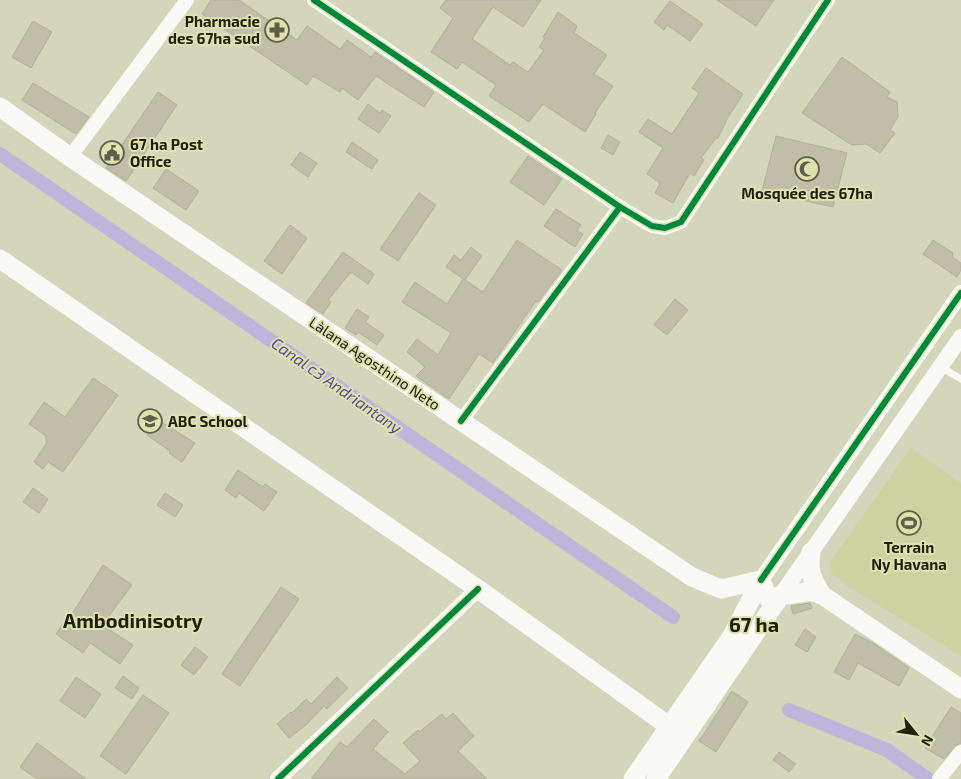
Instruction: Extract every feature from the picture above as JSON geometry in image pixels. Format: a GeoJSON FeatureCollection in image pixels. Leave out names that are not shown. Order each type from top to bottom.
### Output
{"type":"FeatureCollection","features":[{"type":"Feature","properties":{"kind":"main road","name":"Làlana Agosthino Neto"},"geometry":{"type":"LineString","coordinates":[[0,107],[70,157],[692,576],[721,589],[761,580]]}},
{"type":"Feature","properties":{"kind":"main road"},"geometry":{"type":"LineString","coordinates":[[0,261],[478,589],[676,732]]}},
{"type":"Feature","properties":{"kind":"main road"},"geometry":{"type":"LineString","coordinates":[[811,552],[809,565],[812,578],[822,595]]}},
{"type":"Feature","properties":{"kind":"main road"},"geometry":{"type":"LineString","coordinates":[[761,580],[768,598],[811,591],[822,595],[961,689]]}},
{"type":"Feature","properties":{"kind":"main road"},"geometry":{"type":"LineString","coordinates":[[656,779],[676,732],[732,636],[761,580]]}},
{"type":"Feature","properties":{"kind":"main road"},"geometry":{"type":"LineString","coordinates":[[633,779],[676,732],[781,595]]}},
{"type":"Feature","properties":{"kind":"street"},"geometry":{"type":"LineString","coordinates":[[70,157],[187,0]]}},
{"type":"Feature","properties":{"kind":"street"},"geometry":{"type":"LineString","coordinates":[[314,0],[620,207],[652,226],[665,228],[682,222],[828,0]]}},
{"type":"Feature","properties":{"kind":"street"},"geometry":{"type":"LineString","coordinates":[[460,421],[620,207]]}},
{"type":"Feature","properties":{"kind":"street"},"geometry":{"type":"LineString","coordinates":[[761,580],[961,293]]}},
{"type":"Feature","properties":{"kind":"street"},"geometry":{"type":"LineString","coordinates":[[781,595],[961,337]]}},
{"type":"Feature","properties":{"kind":"street"},"geometry":{"type":"LineString","coordinates":[[278,779],[478,589]]}},
{"type":"Feature","properties":{"kind":"street"},"geometry":{"type":"LineString","coordinates":[[943,774],[961,752]]}},
{"type":"Feature","properties":{"kind":"lane"},"geometry":{"type":"LineString","coordinates":[[940,367],[961,379]]}},
{"type":"Feature","properties":{"kind":"green space","name":"Terrain Ny Havana"},"geometry":{"type":"Polygon","coordinates":[[[911,448],[961,483],[961,656],[852,589],[832,574],[830,562],[911,448]]]}},
{"type":"Feature","properties":{"kind":"building"},"geometry":{"type":"Polygon","coordinates":[[[211,0],[239,0],[297,40],[307,26],[340,49],[347,40],[371,57],[375,52],[434,92],[424,107],[376,76],[358,100],[342,88],[340,92],[313,76],[307,85],[202,14],[211,0]]]}},
{"type":"Feature","properties":{"kind":"building"},"geometry":{"type":"Polygon","coordinates":[[[446,0],[541,0],[523,27],[493,7],[472,39],[510,65],[513,62],[528,72],[544,50],[539,47],[558,12],[577,26],[574,33],[607,55],[594,74],[613,86],[585,132],[543,104],[529,122],[489,96],[496,85],[462,62],[457,69],[431,52],[453,18],[440,8],[446,0]]]}},
{"type":"Feature","properties":{"kind":"building"},"geometry":{"type":"Polygon","coordinates":[[[717,0],[774,0],[756,26],[717,0]]]}},
{"type":"Feature","properties":{"kind":"building"},"geometry":{"type":"Polygon","coordinates":[[[670,1],[703,24],[690,41],[667,25],[664,30],[654,22],[670,1]]]}},
{"type":"Feature","properties":{"kind":"building"},"geometry":{"type":"Polygon","coordinates":[[[33,21],[52,32],[31,68],[12,57],[33,21]]]}},
{"type":"Feature","properties":{"kind":"building"},"geometry":{"type":"Polygon","coordinates":[[[842,57],[890,92],[887,97],[897,102],[898,117],[890,130],[895,133],[880,153],[866,144],[852,145],[802,113],[842,57]]]}},
{"type":"Feature","properties":{"kind":"building"},"geometry":{"type":"Polygon","coordinates":[[[706,68],[743,94],[725,122],[718,138],[716,138],[701,158],[704,160],[694,176],[690,173],[673,203],[655,193],[660,183],[647,174],[663,148],[639,132],[648,119],[672,134],[699,93],[692,88],[706,68]]]}},
{"type":"Feature","properties":{"kind":"building"},"geometry":{"type":"Polygon","coordinates":[[[33,83],[89,117],[76,134],[22,100],[33,83]]]}},
{"type":"Feature","properties":{"kind":"building"},"geometry":{"type":"Polygon","coordinates":[[[158,92],[177,105],[126,181],[106,168],[158,92]]]}},
{"type":"Feature","properties":{"kind":"building"},"geometry":{"type":"Polygon","coordinates":[[[368,104],[380,113],[382,110],[391,116],[379,133],[358,119],[368,104]]]}},
{"type":"Feature","properties":{"kind":"building"},"geometry":{"type":"Polygon","coordinates":[[[608,135],[620,142],[613,155],[601,148],[608,135]]]}},
{"type":"Feature","properties":{"kind":"building"},"geometry":{"type":"Polygon","coordinates":[[[776,136],[847,153],[833,207],[762,191],[776,136]]]}},
{"type":"Feature","properties":{"kind":"building"},"geometry":{"type":"Polygon","coordinates":[[[352,142],[378,160],[372,169],[346,152],[352,142]]]}},
{"type":"Feature","properties":{"kind":"building"},"geometry":{"type":"Polygon","coordinates":[[[300,152],[317,163],[308,177],[291,165],[300,152]]]}},
{"type":"Feature","properties":{"kind":"building"},"geometry":{"type":"Polygon","coordinates":[[[528,156],[562,179],[544,205],[510,182],[528,156]]]}},
{"type":"Feature","properties":{"kind":"building"},"geometry":{"type":"Polygon","coordinates":[[[166,169],[199,191],[186,210],[153,188],[166,169]]]}},
{"type":"Feature","properties":{"kind":"building"},"geometry":{"type":"Polygon","coordinates":[[[419,193],[436,205],[398,261],[380,249],[419,193]]]}},
{"type":"Feature","properties":{"kind":"building"},"geometry":{"type":"Polygon","coordinates":[[[556,209],[581,225],[577,230],[583,234],[575,247],[544,226],[556,209]]]}},
{"type":"Feature","properties":{"kind":"building"},"geometry":{"type":"Polygon","coordinates":[[[290,225],[307,238],[282,274],[264,261],[290,225]]]}},
{"type":"Feature","properties":{"kind":"building"},"geometry":{"type":"Polygon","coordinates":[[[517,240],[562,270],[538,302],[536,301],[493,363],[479,354],[449,399],[416,376],[425,367],[407,352],[417,339],[438,355],[451,333],[402,302],[415,282],[447,304],[463,279],[446,267],[454,255],[461,260],[471,247],[482,256],[465,280],[483,292],[517,240]]]}},
{"type":"Feature","properties":{"kind":"building"},"geometry":{"type":"Polygon","coordinates":[[[933,240],[953,253],[952,257],[961,263],[961,270],[957,277],[923,254],[933,240]]]}},
{"type":"Feature","properties":{"kind":"building"},"geometry":{"type":"Polygon","coordinates":[[[343,252],[374,274],[368,284],[351,272],[328,300],[331,302],[323,314],[306,303],[343,252]]]}},
{"type":"Feature","properties":{"kind":"building"},"geometry":{"type":"Polygon","coordinates":[[[675,299],[688,310],[667,335],[654,325],[675,299]]]}},
{"type":"Feature","properties":{"kind":"building"},"geometry":{"type":"Polygon","coordinates":[[[357,309],[369,317],[365,322],[384,335],[377,345],[358,332],[356,335],[345,328],[357,309]]]}},
{"type":"Feature","properties":{"kind":"building"},"geometry":{"type":"Polygon","coordinates":[[[93,378],[118,395],[63,472],[48,462],[43,469],[34,462],[46,444],[46,436],[29,424],[44,402],[65,417],[93,378]]]}},
{"type":"Feature","properties":{"kind":"building"},"geometry":{"type":"Polygon","coordinates":[[[157,419],[195,443],[182,462],[147,435],[157,419]]]}},
{"type":"Feature","properties":{"kind":"building"},"geometry":{"type":"Polygon","coordinates":[[[238,470],[263,487],[265,484],[277,492],[264,511],[239,493],[236,498],[225,490],[238,470]]]}},
{"type":"Feature","properties":{"kind":"building"},"geometry":{"type":"Polygon","coordinates":[[[33,488],[48,499],[39,513],[23,502],[33,488]]]}},
{"type":"Feature","properties":{"kind":"building"},"geometry":{"type":"Polygon","coordinates":[[[165,493],[183,505],[175,517],[157,505],[165,493]]]}},
{"type":"Feature","properties":{"kind":"building"},"geometry":{"type":"Polygon","coordinates":[[[103,565],[132,585],[102,625],[133,645],[120,664],[90,643],[83,653],[56,634],[68,616],[70,617],[103,565]]]}},
{"type":"Feature","properties":{"kind":"building"},"geometry":{"type":"Polygon","coordinates":[[[281,587],[299,599],[240,686],[222,674],[281,587]]]}},
{"type":"Feature","properties":{"kind":"building"},"geometry":{"type":"Polygon","coordinates":[[[810,603],[812,608],[793,614],[791,606],[810,603]]]}},
{"type":"Feature","properties":{"kind":"building"},"geometry":{"type":"Polygon","coordinates":[[[805,629],[816,637],[807,652],[795,645],[805,629]]]}},
{"type":"Feature","properties":{"kind":"building"},"geometry":{"type":"Polygon","coordinates":[[[855,634],[873,643],[909,668],[899,686],[858,663],[849,680],[834,672],[855,634]]]}},
{"type":"Feature","properties":{"kind":"building"},"geometry":{"type":"Polygon","coordinates":[[[195,647],[208,657],[194,675],[181,665],[195,647]]]}},
{"type":"Feature","properties":{"kind":"building"},"geometry":{"type":"Polygon","coordinates":[[[123,676],[139,688],[132,699],[115,688],[123,676]]]}},
{"type":"Feature","properties":{"kind":"building"},"geometry":{"type":"Polygon","coordinates":[[[76,677],[101,694],[85,718],[60,701],[76,677]]]}},
{"type":"Feature","properties":{"kind":"building"},"geometry":{"type":"Polygon","coordinates":[[[337,677],[348,688],[327,709],[324,706],[306,725],[289,738],[277,724],[306,699],[311,704],[337,677]]]}},
{"type":"Feature","properties":{"kind":"building"},"geometry":{"type":"Polygon","coordinates":[[[732,691],[748,702],[716,752],[699,741],[732,691]]]}},
{"type":"Feature","properties":{"kind":"building"},"geometry":{"type":"Polygon","coordinates":[[[143,695],[169,713],[126,774],[100,756],[143,695]]]}},
{"type":"Feature","properties":{"kind":"building"},"geometry":{"type":"Polygon","coordinates":[[[951,707],[961,713],[961,743],[955,746],[944,759],[925,748],[951,707]]]}},
{"type":"Feature","properties":{"kind":"building"},"geometry":{"type":"Polygon","coordinates":[[[453,713],[474,736],[458,751],[487,779],[311,779],[340,742],[347,747],[374,719],[388,732],[373,749],[405,774],[420,761],[403,743],[442,714],[446,719],[453,713]]]}},
{"type":"Feature","properties":{"kind":"building"},"geometry":{"type":"Polygon","coordinates":[[[37,743],[86,779],[37,779],[20,767],[37,743]]]}},
{"type":"Feature","properties":{"kind":"building"},"geometry":{"type":"Polygon","coordinates":[[[779,752],[796,764],[789,772],[773,760],[779,752]]]}},
{"type":"Feature","properties":{"kind":"waterway","name":"Canal c3 Andriantany"},"geometry":{"type":"LineString","coordinates":[[0,154],[673,617]]}},
{"type":"Feature","properties":{"kind":"waterway"},"geometry":{"type":"LineString","coordinates":[[789,710],[887,750],[928,779]]}},
{"type":"Feature","properties":{"kind":"cycle path"},"geometry":{"type":"LineString","coordinates":[[314,0],[620,207],[652,226],[665,228],[681,222],[828,0]]}},
{"type":"Feature","properties":{"kind":"cycle path"},"geometry":{"type":"LineString","coordinates":[[461,421],[620,207]]}},
{"type":"Feature","properties":{"kind":"cycle path"},"geometry":{"type":"LineString","coordinates":[[761,580],[961,293]]}},
{"type":"Feature","properties":{"kind":"cycle path"},"geometry":{"type":"LineString","coordinates":[[278,779],[478,589]]}},
{"type":"Feature","properties":{"kind":"place","name":"Pharmacie des 67ha sud"},"geometry":{"type":"Point","coordinates":[277,30]}},
{"type":"Feature","properties":{"kind":"place","name":"67 ha Post Office"},"geometry":{"type":"Point","coordinates":[112,153]}},
{"type":"Feature","properties":{"kind":"place","name":"Mosquée des 67ha"},"geometry":{"type":"Point","coordinates":[807,169]}},
{"type":"Feature","properties":{"kind":"place","name":"ABC School"},"geometry":{"type":"Point","coordinates":[150,421]}},
{"type":"Feature","properties":{"kind":"place","name":"Terrain Ny Havana"},"geometry":{"type":"Point","coordinates":[909,523]}},
{"type":"Feature","properties":{"kind":"district","name":"Ambodinisotry"},"geometry":{"type":"Point","coordinates":[133,620]}},
{"type":"Feature","properties":{"kind":"district","name":"67 ha"},"geometry":{"type":"Point","coordinates":[754,624]}}]}
